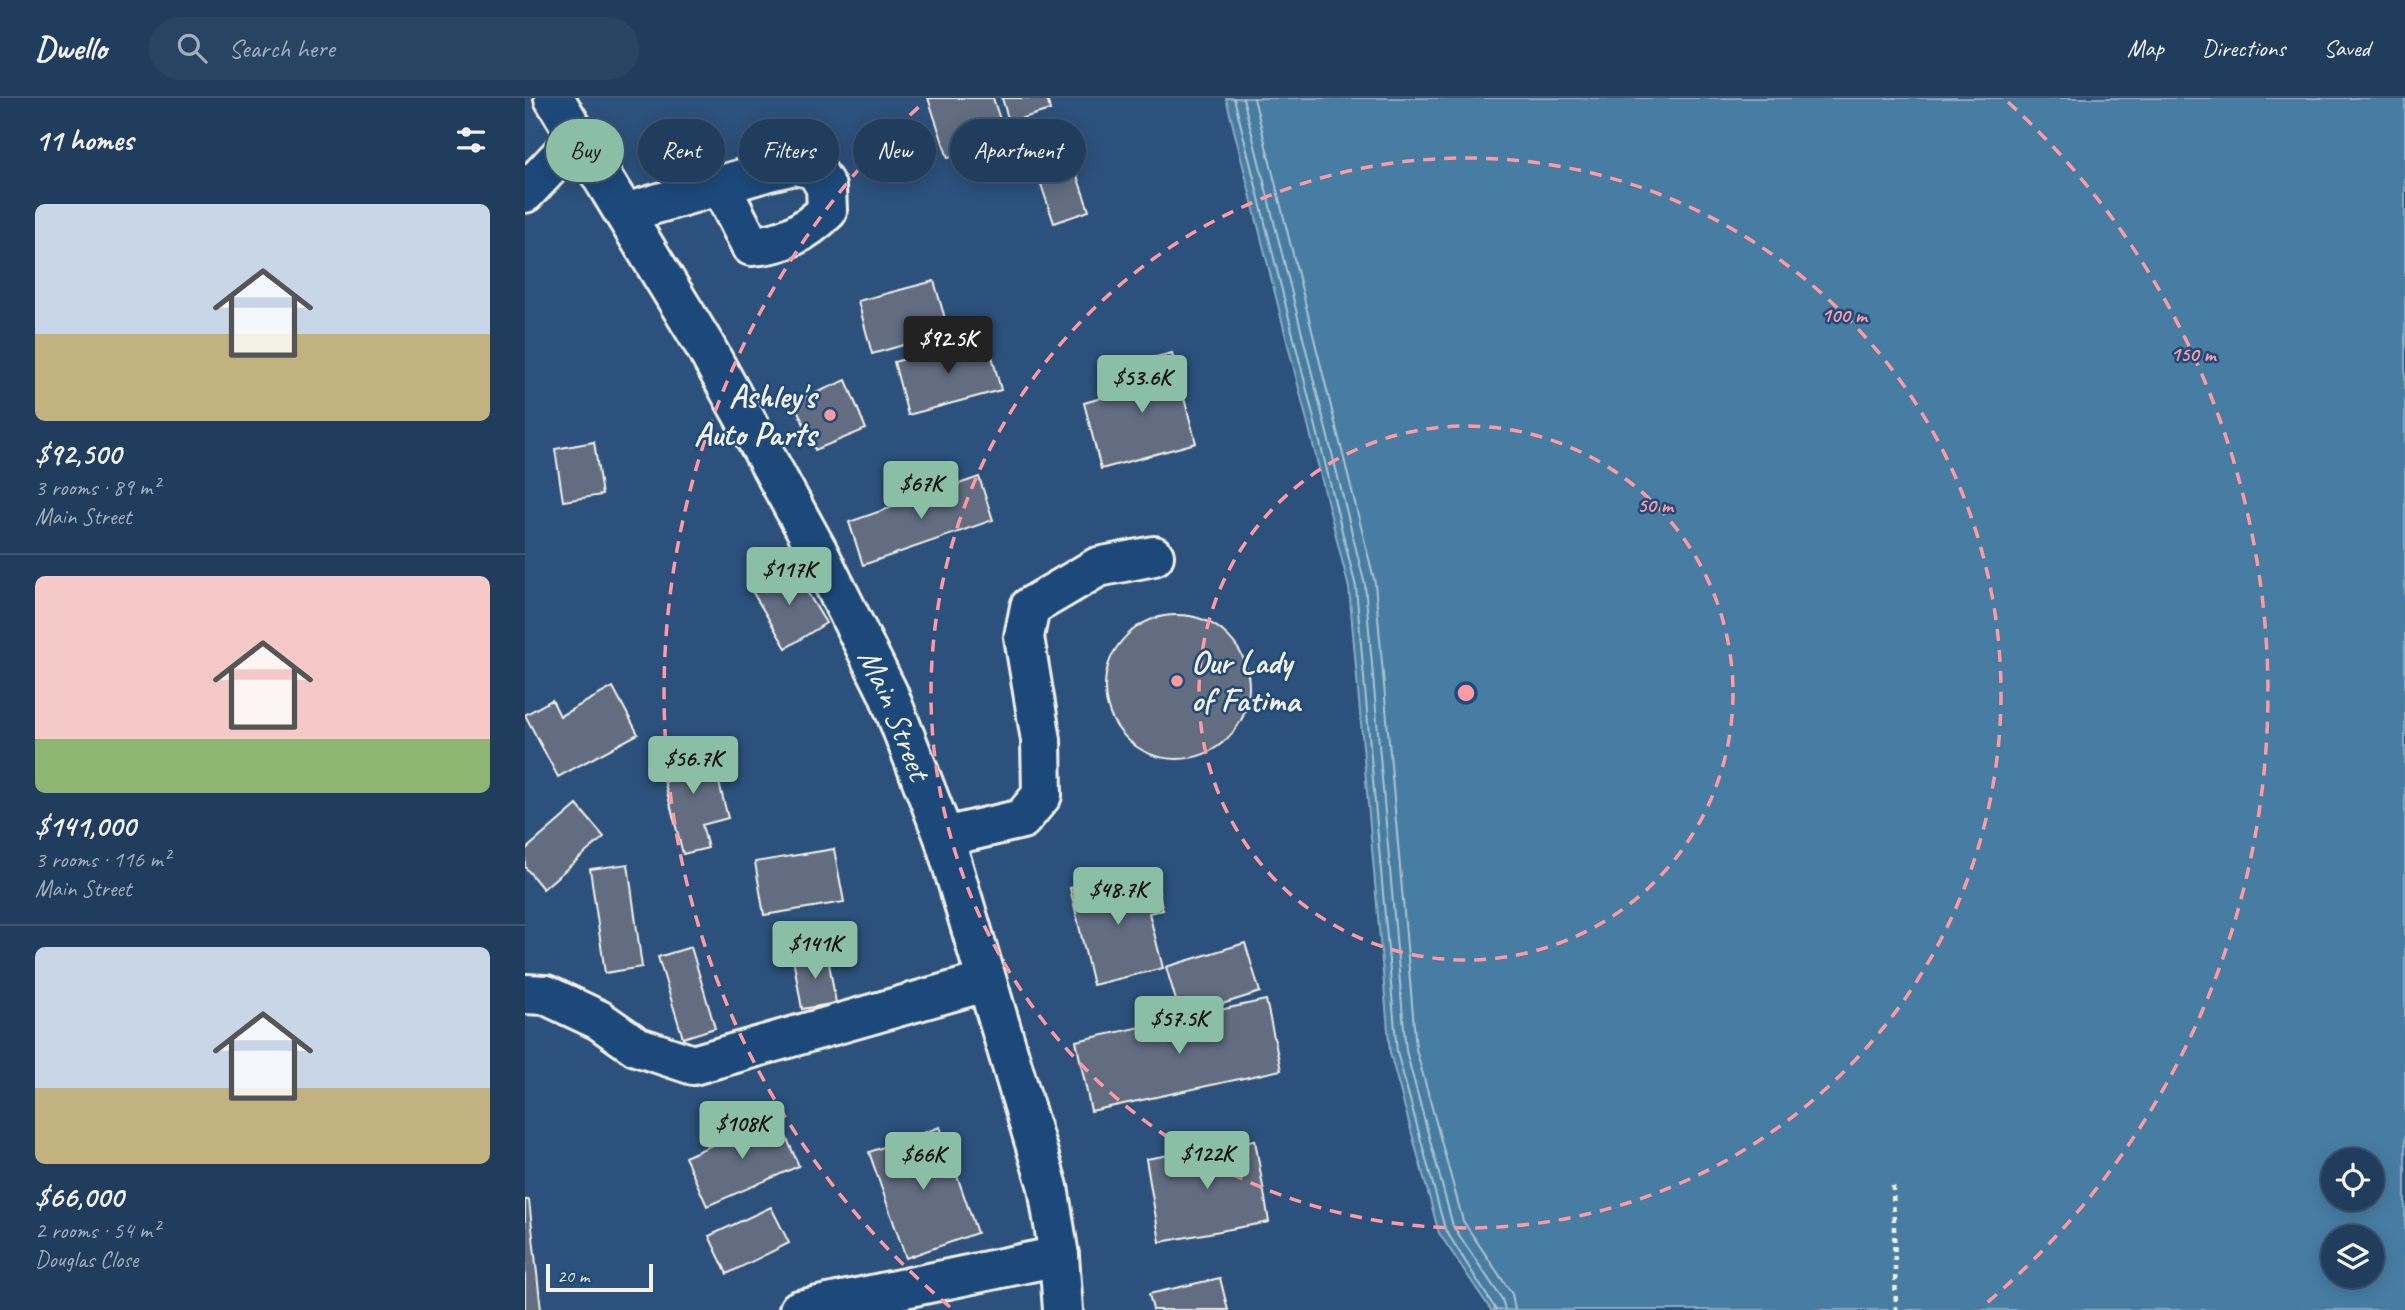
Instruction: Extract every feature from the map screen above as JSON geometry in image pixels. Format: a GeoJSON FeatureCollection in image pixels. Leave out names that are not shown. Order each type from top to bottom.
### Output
{"type":"FeatureCollection","features":[{"type":"Feature","properties":{"kind":"street","name":"Main Street"},"geometry":{"type":"LineString","coordinates":[[554,98],[566,119]]}},
{"type":"Feature","properties":{"kind":"street"},"geometry":{"type":"LineString","coordinates":[[525,193],[546,171]]}},
{"type":"Feature","properties":{"kind":"street","name":"Main Street"},"geometry":{"type":"LineString","coordinates":[[605,182],[705,346],[817,550],[888,692],[944,836],[985,982],[1048,1187],[1059,1256],[1063,1310]]}},
{"type":"Feature","properties":{"kind":"street"},"geometry":{"type":"LineString","coordinates":[[625,213],[720,186]]}},
{"type":"Feature","properties":{"kind":"street"},"geometry":{"type":"LineString","coordinates":[[944,836],[1022,819],[1042,795],[1041,740],[1024,637],[1030,607],[1098,567],[1154,556]]}},
{"type":"Feature","properties":{"kind":"street"},"geometry":{"type":"LineString","coordinates":[[525,994],[546,995],[599,1020],[636,1046],[693,1065],[985,982]]}},
{"type":"Feature","properties":{"kind":"street"},"geometry":{"type":"LineString","coordinates":[[799,1310],[1059,1256]]}},
{"type":"Feature","properties":{"kind":"path"},"geometry":{"type":"LineString","coordinates":[[1893,1186],[1896,1310]]}},
{"type":"Feature","properties":{"kind":"water"},"geometry":{"type":"Polygon","coordinates":[[[1226,98],[2405,98],[2405,1310],[1491,1310],[1439,1233],[1390,1053],[1349,588],[1226,98]]]}},
{"type":"Feature","properties":{"kind":"building"},"geometry":{"type":"Polygon","coordinates":[[[928,98],[993,98],[1000,119],[950,119],[948,158],[928,98]]]}},
{"type":"Feature","properties":{"kind":"building"},"geometry":{"type":"Polygon","coordinates":[[[1002,98],[1047,98],[1050,110],[1019,119],[1008,119],[1002,98]]]}},
{"type":"Feature","properties":{"kind":"building"},"geometry":{"type":"Polygon","coordinates":[[[1040,182],[1079,182],[1089,211],[1054,223],[1040,182]]]}},
{"type":"Feature","properties":{"kind":"building"},"geometry":{"type":"Polygon","coordinates":[[[934,281],[949,332],[872,354],[858,301],[934,281]]]}},
{"type":"Feature","properties":{"kind":"building"},"geometry":{"type":"Polygon","coordinates":[[[987,337],[1001,390],[908,415],[894,362],[987,337]]]}},
{"type":"Feature","properties":{"kind":"building"},"geometry":{"type":"Polygon","coordinates":[[[1172,353],[1196,443],[1101,469],[1084,403],[1129,390],[1123,366],[1172,353]]]}},
{"type":"Feature","properties":{"kind":"building","name":"Ashley's Auto Parts"},"geometry":{"type":"Polygon","coordinates":[[[846,380],[866,429],[815,450],[794,402],[846,380]]]}},
{"type":"Feature","properties":{"kind":"building"},"geometry":{"type":"Polygon","coordinates":[[[594,442],[602,495],[563,501],[555,449],[594,442]]]}},
{"type":"Feature","properties":{"kind":"building"},"geometry":{"type":"Polygon","coordinates":[[[979,477],[993,520],[863,565],[849,522],[979,477]]]}},
{"type":"Feature","properties":{"kind":"building"},"geometry":{"type":"Polygon","coordinates":[[[792,567],[826,623],[786,648],[752,591],[792,567]]]}},
{"type":"Feature","properties":{"kind":"building","name":"Our Lady of Fatima"},"geometry":{"type":"Polygon","coordinates":[[[1177,615],[1205,620],[1228,636],[1244,659],[1249,687],[1244,715],[1228,738],[1205,754],[1177,759],[1149,754],[1126,738],[1110,715],[1105,687],[1110,659],[1126,636],[1149,620],[1177,615]]]}},
{"type":"Feature","properties":{"kind":"building"},"geometry":{"type":"Polygon","coordinates":[[[613,687],[638,734],[558,777],[525,715],[552,700],[560,716],[613,687]]]}},
{"type":"Feature","properties":{"kind":"building"},"geometry":{"type":"Polygon","coordinates":[[[710,747],[728,818],[702,825],[708,848],[683,854],[659,761],[710,747]]]}},
{"type":"Feature","properties":{"kind":"building"},"geometry":{"type":"Polygon","coordinates":[[[577,805],[604,837],[543,889],[525,867],[525,850],[577,805]]]}},
{"type":"Feature","properties":{"kind":"building"},"geometry":{"type":"Polygon","coordinates":[[[834,849],[844,902],[764,915],[755,862],[834,849]]]}},
{"type":"Feature","properties":{"kind":"building"},"geometry":{"type":"Polygon","coordinates":[[[628,864],[642,967],[605,973],[590,869],[628,864]]]}},
{"type":"Feature","properties":{"kind":"building"},"geometry":{"type":"Polygon","coordinates":[[[1139,872],[1144,889],[1157,886],[1163,910],[1149,913],[1163,968],[1093,985],[1070,888],[1139,872]]]}},
{"type":"Feature","properties":{"kind":"building"},"geometry":{"type":"Polygon","coordinates":[[[1245,943],[1260,992],[1181,1017],[1166,967],[1245,943]]]}},
{"type":"Feature","properties":{"kind":"building"},"geometry":{"type":"Polygon","coordinates":[[[691,947],[715,1028],[683,1038],[658,957],[691,947]]]}},
{"type":"Feature","properties":{"kind":"building"},"geometry":{"type":"Polygon","coordinates":[[[827,952],[836,1003],[802,1009],[793,958],[827,952]]]}},
{"type":"Feature","properties":{"kind":"building"},"geometry":{"type":"Polygon","coordinates":[[[1266,1000],[1281,1070],[1091,1111],[1076,1041],[1266,1000]]]}},
{"type":"Feature","properties":{"kind":"building"},"geometry":{"type":"Polygon","coordinates":[[[777,1116],[799,1166],[707,1206],[685,1157],[777,1116]]]}},
{"type":"Feature","properties":{"kind":"building"},"geometry":{"type":"Polygon","coordinates":[[[940,1127],[977,1233],[906,1258],[869,1152],[940,1127]]]}},
{"type":"Feature","properties":{"kind":"building"},"geometry":{"type":"Polygon","coordinates":[[[1255,1140],[1269,1222],[1160,1242],[1146,1159],[1255,1140]]]}},
{"type":"Feature","properties":{"kind":"building"},"geometry":{"type":"Polygon","coordinates":[[[525,1200],[529,1200],[541,1310],[525,1310],[525,1200]]]}},
{"type":"Feature","properties":{"kind":"building"},"geometry":{"type":"Polygon","coordinates":[[[771,1207],[789,1243],[727,1274],[709,1236],[771,1207]]]}},
{"type":"Feature","properties":{"kind":"building"},"geometry":{"type":"Polygon","coordinates":[[[1220,1278],[1228,1310],[1153,1310],[1149,1294],[1220,1278]]]}},
{"type":"Feature","properties":{"kind":"place","name":"Ashley's Auto Parts"},"geometry":{"type":"Point","coordinates":[830,415]}},
{"type":"Feature","properties":{"kind":"place","name":"Our Lady of Fatima"},"geometry":{"type":"Point","coordinates":[1177,681]}}]}
